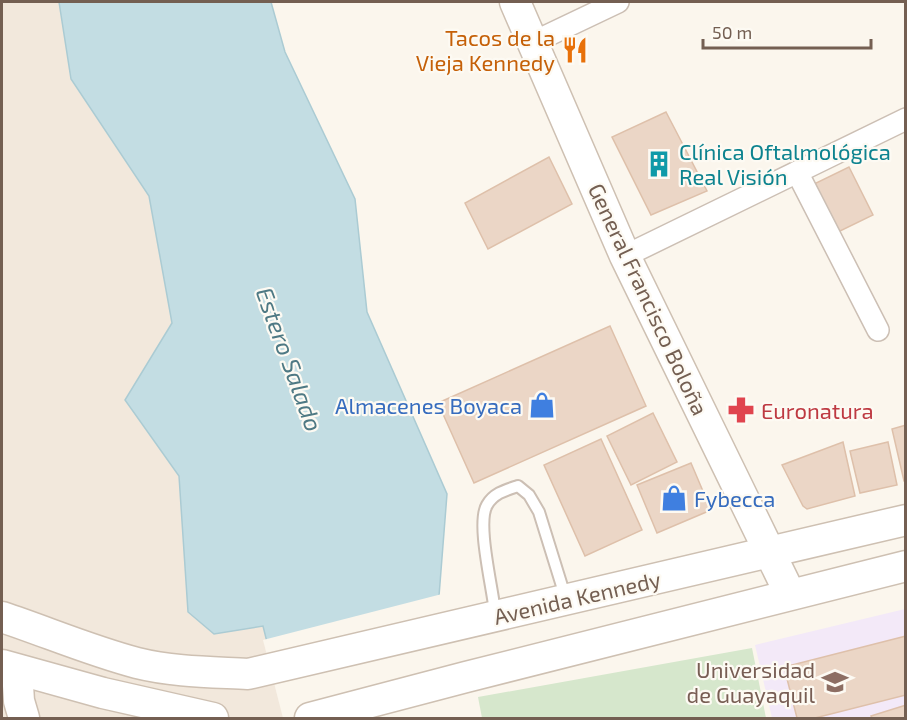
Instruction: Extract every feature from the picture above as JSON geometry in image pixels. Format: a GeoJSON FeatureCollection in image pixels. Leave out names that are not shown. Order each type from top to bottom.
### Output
{"type":"FeatureCollection","features":[{"type":"Feature","properties":{"kind":"main road","name":"General Francisco Boloña"},"geometry":{"type":"LineString","coordinates":[[515,2],[626,256],[790,594]]}},
{"type":"Feature","properties":{"kind":"main road","name":"Avenida Kennedy"},"geometry":{"type":"LineString","coordinates":[[3,617],[71,644],[139,663],[187,671],[248,674],[906,520]]}},
{"type":"Feature","properties":{"kind":"main road"},"geometry":{"type":"LineString","coordinates":[[310,718],[906,566]]}},
{"type":"Feature","properties":{"kind":"main road"},"geometry":{"type":"LineString","coordinates":[[20,713],[9,667],[103,693],[213,718]]}},
{"type":"Feature","properties":{"kind":"street"},"geometry":{"type":"LineString","coordinates":[[534,42],[618,2]]}},
{"type":"Feature","properties":{"kind":"street"},"geometry":{"type":"LineString","coordinates":[[626,256],[906,119]]}},
{"type":"Feature","properties":{"kind":"street"},"geometry":{"type":"LineString","coordinates":[[797,172],[878,330]]}},
{"type":"Feature","properties":{"kind":"lane"},"geometry":{"type":"LineString","coordinates":[[495,616],[483,530],[486,506],[499,492],[518,486],[529,495],[539,512],[567,600]]}},
{"type":"Feature","properties":{"kind":"shaded area"},"geometry":{"type":"Polygon","coordinates":[[[2,2],[59,2],[71,79],[149,196],[172,323],[125,400],[179,476],[189,612],[214,634],[263,625],[286,718],[2,718],[2,2]]]}},
{"type":"Feature","properties":{"kind":"shaded area","name":"Universidad de Guayaquil"},"geometry":{"type":"Polygon","coordinates":[[[905,609],[905,718],[772,718],[755,645],[905,609]]]}},
{"type":"Feature","properties":{"kind":"green space"},"geometry":{"type":"Polygon","coordinates":[[[752,648],[766,718],[482,718],[478,697],[752,648]]]}},
{"type":"Feature","properties":{"kind":"water","name":"Estero Salado"},"geometry":{"type":"Polygon","coordinates":[[[59,2],[271,2],[285,52],[355,199],[367,312],[447,494],[439,596],[286,718],[263,626],[214,634],[188,612],[179,476],[125,400],[172,323],[149,196],[71,79],[59,2]]]}},
{"type":"Feature","properties":{"kind":"pier"},"geometry":{"type":"Polygon","coordinates":[[[442,594],[465,718],[283,718],[263,640],[442,594]]]}},
{"type":"Feature","properties":{"kind":"building","name":"Clínica Oftalmológica Real Visión"},"geometry":{"type":"Polygon","coordinates":[[[666,112],[707,191],[651,215],[612,137],[666,112]]]}},
{"type":"Feature","properties":{"kind":"building"},"geometry":{"type":"Polygon","coordinates":[[[549,157],[572,204],[488,249],[465,203],[549,157]]]}},
{"type":"Feature","properties":{"kind":"building"},"geometry":{"type":"Polygon","coordinates":[[[849,167],[873,215],[838,232],[814,184],[849,167]]]}},
{"type":"Feature","properties":{"kind":"building","name":"Almacenes Boyaca"},"geometry":{"type":"Polygon","coordinates":[[[610,326],[646,406],[474,483],[438,403],[610,326]]]}},
{"type":"Feature","properties":{"kind":"building"},"geometry":{"type":"Polygon","coordinates":[[[653,413],[677,462],[631,485],[607,436],[653,413]]]}},
{"type":"Feature","properties":{"kind":"building"},"geometry":{"type":"Polygon","coordinates":[[[906,425],[906,481],[904,481],[892,429],[906,425]]]}},
{"type":"Feature","properties":{"kind":"building"},"geometry":{"type":"Polygon","coordinates":[[[601,439],[642,530],[585,556],[544,465],[601,439]]]}},
{"type":"Feature","properties":{"kind":"building"},"geometry":{"type":"Polygon","coordinates":[[[843,442],[855,496],[807,509],[803,506],[782,465],[843,442]]]}},
{"type":"Feature","properties":{"kind":"building"},"geometry":{"type":"Polygon","coordinates":[[[888,442],[897,485],[860,493],[850,451],[888,442]]]}},
{"type":"Feature","properties":{"kind":"building","name":"Fybecca"},"geometry":{"type":"Polygon","coordinates":[[[691,463],[711,510],[657,533],[637,485],[691,463]]]}},
{"type":"Feature","properties":{"kind":"building"},"geometry":{"type":"Polygon","coordinates":[[[906,636],[906,695],[815,718],[797,718],[784,667],[906,636]]]}},
{"type":"Feature","properties":{"kind":"building"},"geometry":{"type":"Polygon","coordinates":[[[906,705],[906,718],[872,718],[871,716],[906,705]]]}},
{"type":"Feature","properties":{"kind":"place","name":"Tacos de la Vieja Kennedy"},"geometry":{"type":"Point","coordinates":[575,50]}},
{"type":"Feature","properties":{"kind":"place","name":"Clínica Oftalmológica Real Visión"},"geometry":{"type":"Point","coordinates":[659,164]}},
{"type":"Feature","properties":{"kind":"place","name":"Almacenes Boyaca"},"geometry":{"type":"Point","coordinates":[542,405]}},
{"type":"Feature","properties":{"kind":"place","name":"Euronatura"},"geometry":{"type":"Point","coordinates":[741,410]}},
{"type":"Feature","properties":{"kind":"place","name":"Fybecca"},"geometry":{"type":"Point","coordinates":[674,498]}},
{"type":"Feature","properties":{"kind":"place","name":"Universidad de Guayaquil"},"geometry":{"type":"Point","coordinates":[835,682]}}]}
